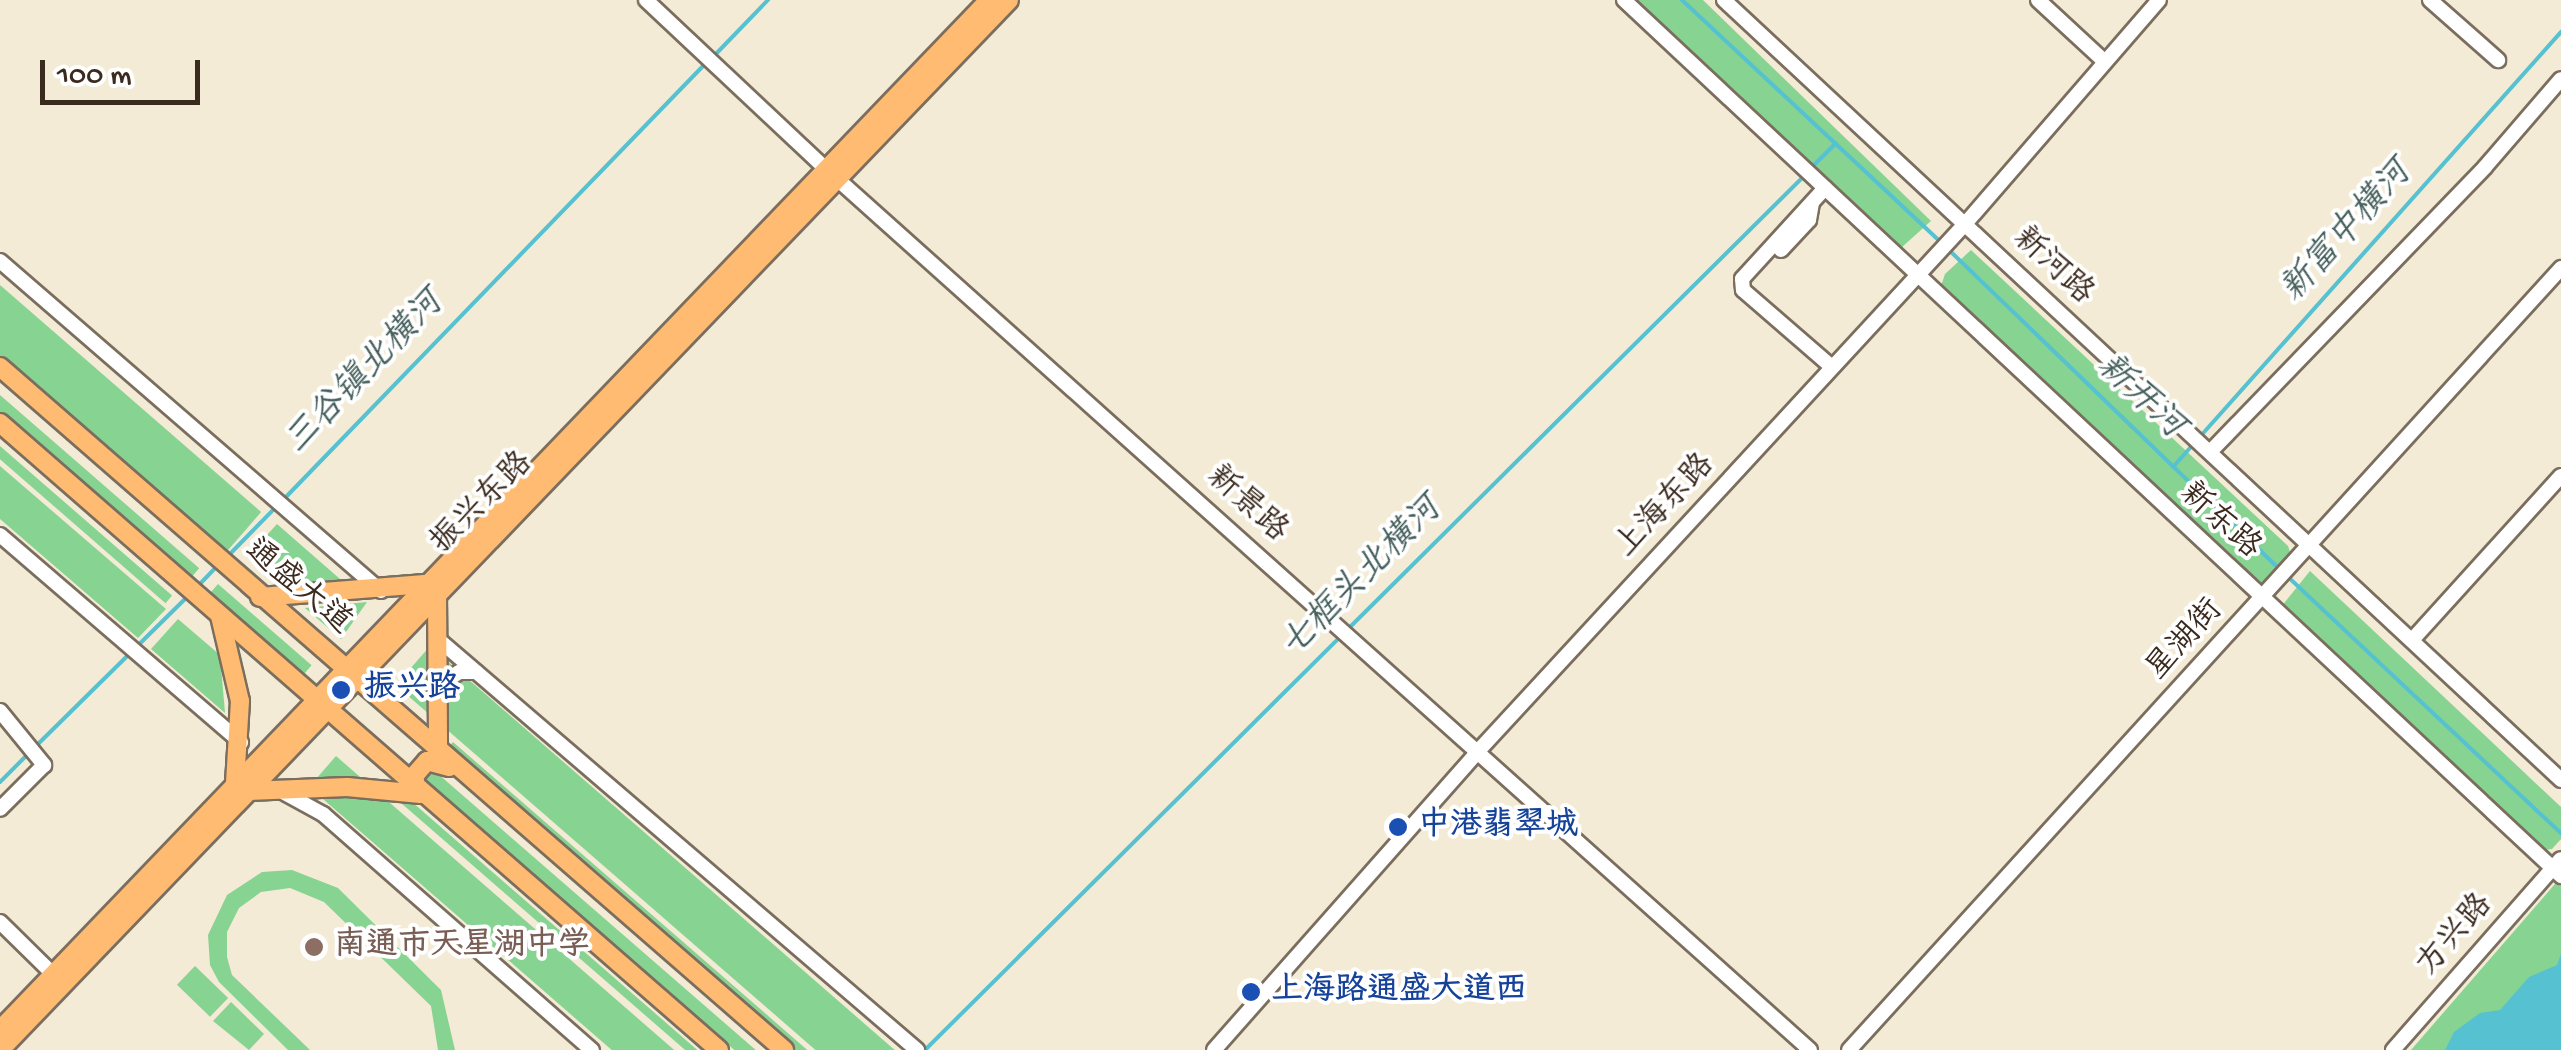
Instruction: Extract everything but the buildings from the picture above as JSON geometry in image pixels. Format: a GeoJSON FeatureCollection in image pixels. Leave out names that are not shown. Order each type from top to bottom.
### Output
{"type":"FeatureCollection","features":[{"type":"Feature","properties":{"kind":"main road","name":"振兴东路"},"geometry":{"type":"LineString","coordinates":[[832,174],[989,0]]}},
{"type":"Feature","properties":{"kind":"main road","name":"振兴东路"},"geometry":{"type":"LineString","coordinates":[[0,1050],[59,980],[321,702],[832,174],[1010,0]]}},
{"type":"Feature","properties":{"kind":"main road","name":"通盛大道"},"geometry":{"type":"LineString","coordinates":[[0,367],[260,598],[350,672],[454,769],[784,1050]]}},
{"type":"Feature","properties":{"kind":"main road"},"geometry":{"type":"LineString","coordinates":[[0,422],[719,1050]]}},
{"type":"Feature","properties":{"kind":"main road"},"geometry":{"type":"LineString","coordinates":[[260,598],[431,588],[439,640],[438,755]]}},
{"type":"Feature","properties":{"kind":"main road"},"geometry":{"type":"LineString","coordinates":[[219,614],[236,668],[240,789],[346,787],[420,791]]}},
{"type":"Feature","properties":{"kind":"main road"},"geometry":{"type":"LineString","coordinates":[[420,791],[414,776],[427,761],[454,769]]}},
{"type":"Feature","properties":{"kind":"main road","name":"振兴东路"},"geometry":{"type":"LineString","coordinates":[[0,1030],[59,980]]}},
{"type":"Feature","properties":{"kind":"street","name":"新景路"},"geometry":{"type":"LineString","coordinates":[[646,0],[832,174],[1480,749],[1810,1050]]}},
{"type":"Feature","properties":{"kind":"street","name":"新东路"},"geometry":{"type":"LineString","coordinates":[[1624,0],[2262,598],[2558,868]]}},
{"type":"Feature","properties":{"kind":"street","name":"新河路"},"geometry":{"type":"LineString","coordinates":[[1724,0],[2561,780]]}},
{"type":"Feature","properties":{"kind":"street"},"geometry":{"type":"LineString","coordinates":[[2038,0],[2104,61]]}},
{"type":"Feature","properties":{"kind":"street","name":"上海东路"},"geometry":{"type":"LineString","coordinates":[[1214,1050],[1480,749],[1965,224],[2158,0]]}},
{"type":"Feature","properties":{"kind":"street"},"geometry":{"type":"LineString","coordinates":[[2430,0],[2498,60]]}},
{"type":"Feature","properties":{"kind":"street"},"geometry":{"type":"LineString","coordinates":[[2201,443],[2485,167],[2561,78]]}},
{"type":"Feature","properties":{"kind":"street"},"geometry":{"type":"LineString","coordinates":[[1822,185],[1812,202],[1742,278],[1743,290],[1832,368]]}},
{"type":"Feature","properties":{"kind":"street"},"geometry":{"type":"LineString","coordinates":[[1781,250],[1809,220],[1812,202]]}},
{"type":"Feature","properties":{"kind":"street"},"geometry":{"type":"LineString","coordinates":[[0,261],[381,591]]}},
{"type":"Feature","properties":{"kind":"street","name":"星湖街"},"geometry":{"type":"LineString","coordinates":[[1850,1050],[2561,268]]}},
{"type":"Feature","properties":{"kind":"street"},"geometry":{"type":"LineString","coordinates":[[2413,639],[2561,476]]}},
{"type":"Feature","properties":{"kind":"street"},"geometry":{"type":"LineString","coordinates":[[0,535],[240,742]]}},
{"type":"Feature","properties":{"kind":"street"},"geometry":{"type":"LineString","coordinates":[[439,640],[916,1050]]}},
{"type":"Feature","properties":{"kind":"street"},"geometry":{"type":"LineString","coordinates":[[440,685],[459,672],[476,672]]}},
{"type":"Feature","properties":{"kind":"street"},"geometry":{"type":"LineString","coordinates":[[0,711],[44,765],[0,809]]}},
{"type":"Feature","properties":{"kind":"street"},"geometry":{"type":"LineString","coordinates":[[324,814],[326,802],[346,787]]}},
{"type":"Feature","properties":{"kind":"street"},"geometry":{"type":"LineString","coordinates":[[274,788],[324,814],[592,1050]]}},
{"type":"Feature","properties":{"kind":"street","name":"方兴路"},"geometry":{"type":"LineString","coordinates":[[2393,1050],[2558,868]]}},
{"type":"Feature","properties":{"kind":"street"},"geometry":{"type":"LineString","coordinates":[[0,922],[59,980]]}},
{"type":"Feature","properties":{"kind":"green space"},"geometry":{"type":"Polygon","coordinates":[[[1635,0],[1703,0],[1931,221],[1902,247],[1635,0]]]}},
{"type":"Feature","properties":{"kind":"green space"},"geometry":{"type":"Polygon","coordinates":[[[1971,250],[2288,546],[2290,552],[2262,585],[1940,289],[1945,274],[1971,250]]]}},
{"type":"Feature","properties":{"kind":"green space"},"geometry":{"type":"Polygon","coordinates":[[[0,285],[261,512],[222,557],[0,363],[0,285]]]}},
{"type":"Feature","properties":{"kind":"green space"},"geometry":{"type":"Polygon","coordinates":[[[0,395],[199,568],[187,582],[0,419],[0,395]]]}},
{"type":"Feature","properties":{"kind":"green space"},"geometry":{"type":"Polygon","coordinates":[[[0,446],[172,596],[166,603],[0,459],[0,446]]]}},
{"type":"Feature","properties":{"kind":"green space"},"geometry":{"type":"Polygon","coordinates":[[[0,466],[166,609],[138,638],[0,519],[0,466]]]}},
{"type":"Feature","properties":{"kind":"green space"},"geometry":{"type":"Polygon","coordinates":[[[277,524],[348,586],[287,592],[247,557],[277,524]]]}},
{"type":"Feature","properties":{"kind":"green space"},"geometry":{"type":"Polygon","coordinates":[[[2310,571],[2561,807],[2561,839],[2552,849],[2544,850],[2281,607],[2310,571]]]}},
{"type":"Feature","properties":{"kind":"green space"},"geometry":{"type":"Polygon","coordinates":[[[218,584],[312,665],[303,675],[209,594],[218,584]]]}},
{"type":"Feature","properties":{"kind":"green space"},"geometry":{"type":"Polygon","coordinates":[[[367,602],[341,639],[305,608],[367,602]]]}},
{"type":"Feature","properties":{"kind":"green space"},"geometry":{"type":"Polygon","coordinates":[[[178,619],[220,655],[225,713],[151,649],[178,619]]]}},
{"type":"Feature","properties":{"kind":"green space"},"geometry":{"type":"Polygon","coordinates":[[[430,646],[895,1050],[815,1050],[396,685],[430,646]]]}},
{"type":"Feature","properties":{"kind":"green space"},"geometry":{"type":"Polygon","coordinates":[[[453,742],[807,1050],[795,1050],[448,748],[453,742]]]}},
{"type":"Feature","properties":{"kind":"green space"},"geometry":{"type":"Polygon","coordinates":[[[336,756],[674,1050],[612,1050],[309,787],[336,756]]]}},
{"type":"Feature","properties":{"kind":"green space"},"geometry":{"type":"Polygon","coordinates":[[[429,766],[756,1050],[734,1050],[420,777],[429,766]]]}},
{"type":"Feature","properties":{"kind":"green space"},"geometry":{"type":"Polygon","coordinates":[[[404,795],[697,1050],[685,1050],[399,801],[404,795]]]}},
{"type":"Feature","properties":{"kind":"green space"},"geometry":{"type":"Polygon","coordinates":[[[292,870],[338,888],[441,990],[455,1050],[438,1050],[431,1006],[324,902],[290,888],[261,892],[239,908],[227,932],[227,957],[232,975],[310,1050],[288,1050],[219,982],[210,965],[208,935],[227,895],[262,872],[292,870]]]}},
{"type":"Feature","properties":{"kind":"green space"},"geometry":{"type":"Polygon","coordinates":[[[2561,877],[2561,1050],[2411,1050],[2561,877]]]}},
{"type":"Feature","properties":{"kind":"green space"},"geometry":{"type":"Polygon","coordinates":[[[195,966],[228,998],[210,1017],[177,985],[195,966]]]}},
{"type":"Feature","properties":{"kind":"green space"},"geometry":{"type":"Polygon","coordinates":[[[231,1002],[264,1034],[249,1050],[213,1021],[231,1002]]]}},
{"type":"Feature","properties":{"kind":"water"},"geometry":{"type":"Polygon","coordinates":[[[2561,954],[2561,1050],[2445,1050],[2454,1032],[2480,1013],[2500,1010],[2529,977],[2557,965],[2561,954]]]}},
{"type":"Feature","properties":{"kind":"waterway","name":"三谷镇北横河"},"geometry":{"type":"LineString","coordinates":[[712,58],[768,0]]}},
{"type":"Feature","properties":{"kind":"waterway","name":"新开河"},"geometry":{"type":"LineString","coordinates":[[1682,0],[1942,243]]}},
{"type":"Feature","properties":{"kind":"waterway","name":"新富中横河"},"geometry":{"type":"LineString","coordinates":[[2173,467],[2561,32]]}},
{"type":"Feature","properties":{"kind":"waterway","name":"三谷镇北横河"},"geometry":{"type":"LineString","coordinates":[[284,499],[705,64]]}},
{"type":"Feature","properties":{"kind":"waterway","name":"七框头北横河"},"geometry":{"type":"LineString","coordinates":[[1811,168],[1836,143]]}},
{"type":"Feature","properties":{"kind":"waterway","name":"七框头北横河"},"geometry":{"type":"LineString","coordinates":[[1347,630],[1805,175]]}},
{"type":"Feature","properties":{"kind":"waterway","name":"新开河"},"geometry":{"type":"LineString","coordinates":[[1949,250],[2280,570]]}},
{"type":"Feature","properties":{"kind":"waterway"},"geometry":{"type":"LineString","coordinates":[[228,556],[277,506]]}},
{"type":"Feature","properties":{"kind":"waterway","name":"三谷镇北横河"},"geometry":{"type":"LineString","coordinates":[[196,588],[217,566]]}},
{"type":"Feature","properties":{"kind":"waterway","name":"新开河"},"geometry":{"type":"LineString","coordinates":[[2287,576],[2561,833]]}},
{"type":"Feature","properties":{"kind":"waterway","name":"三谷镇北横河"},"geometry":{"type":"LineString","coordinates":[[36,746],[189,595]]}},
{"type":"Feature","properties":{"kind":"waterway","name":"七框头北横河"},"geometry":{"type":"LineString","coordinates":[[925,1050],[1340,637]]}},
{"type":"Feature","properties":{"kind":"waterway","name":"三谷镇北横河"},"geometry":{"type":"LineString","coordinates":[[0,782],[29,753]]}},
{"type":"Feature","properties":{"kind":"place","name":"振兴路"},"geometry":{"type":"Point","coordinates":[341,690]}},
{"type":"Feature","properties":{"kind":"place","name":"中港翡翠城"},"geometry":{"type":"Point","coordinates":[1398,827]}},
{"type":"Feature","properties":{"kind":"place","name":"南通市天星湖中学"},"geometry":{"type":"Point","coordinates":[314,947]}},
{"type":"Feature","properties":{"kind":"place","name":"上海路通盛大道西"},"geometry":{"type":"Point","coordinates":[1251,992]}}]}
